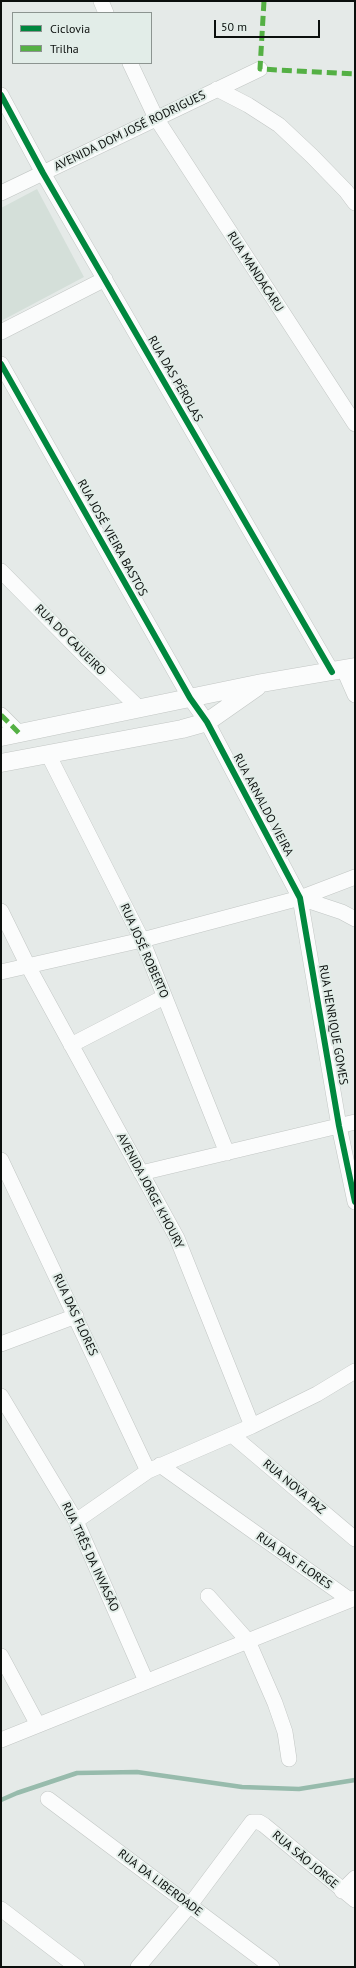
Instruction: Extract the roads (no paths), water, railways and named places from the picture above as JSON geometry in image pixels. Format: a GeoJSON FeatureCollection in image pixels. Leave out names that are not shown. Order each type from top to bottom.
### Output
{"type":"FeatureCollection","features":[{"type":"Feature","properties":{"kind":"street"},"geometry":{"type":"LineString","coordinates":[[101,1],[106,12]]}},
{"type":"Feature","properties":{"kind":"street","name":"RUA MANDACARU"},"geometry":{"type":"LineString","coordinates":[[130,64],[156,118],[355,424]]}},
{"type":"Feature","properties":{"kind":"street","name":"AVENIDA DOM JOSÉ RODRIGUES"},"geometry":{"type":"LineString","coordinates":[[1,193],[260,69]]}},
{"type":"Feature","properties":{"kind":"street"},"geometry":{"type":"LineString","coordinates":[[217,90],[248,105],[279,126],[324,168],[355,203]]}},
{"type":"Feature","properties":{"kind":"street","name":"RUA DAS PÉROLAS"},"geometry":{"type":"LineString","coordinates":[[1,94],[43,173],[105,279],[344,670],[355,696]]}},
{"type":"Feature","properties":{"kind":"street"},"geometry":{"type":"LineString","coordinates":[[1,332],[105,279]]}},
{"type":"Feature","properties":{"kind":"street","name":"RUA JOSÉ VIEIRA BASTOS"},"geometry":{"type":"LineString","coordinates":[[1,364],[190,698],[207,722]]}},
{"type":"Feature","properties":{"kind":"street","name":"RUA DO CAJUEIRO"},"geometry":{"type":"LineString","coordinates":[[1,571],[139,708]]}},
{"type":"Feature","properties":{"kind":"street"},"geometry":{"type":"LineString","coordinates":[[1,737],[262,682],[344,670]]}},
{"type":"Feature","properties":{"kind":"street"},"geometry":{"type":"LineString","coordinates":[[1,763],[182,729],[207,722],[262,682]]}},
{"type":"Feature","properties":{"kind":"street"},"geometry":{"type":"LineString","coordinates":[[1,715],[20,734]]}},
{"type":"Feature","properties":{"kind":"street","name":"RUA ARNALDO VIEIRA"},"geometry":{"type":"LineString","coordinates":[[207,722],[300,898]]}},
{"type":"Feature","properties":{"kind":"street","name":"RUA JOSÉ ROBERTO"},"geometry":{"type":"LineString","coordinates":[[48,754],[142,940],[227,1153]]}},
{"type":"Feature","properties":{"kind":"street"},"geometry":{"type":"LineString","coordinates":[[1,972],[142,940],[300,898],[355,877]]}},
{"type":"Feature","properties":{"kind":"street"},"geometry":{"type":"LineString","coordinates":[[300,898],[342,912],[355,919]]}},
{"type":"Feature","properties":{"kind":"street","name":"RUA HENRIQUE GOMES"},"geometry":{"type":"LineString","coordinates":[[300,898],[339,1126],[355,1202]]}},
{"type":"Feature","properties":{"kind":"street","name":"AVENIDA JORGE KHOURY"},"geometry":{"type":"LineString","coordinates":[[1,911],[28,966],[177,1238],[252,1426]]}},
{"type":"Feature","properties":{"kind":"street"},"geometry":{"type":"LineString","coordinates":[[71,1045],[164,997]]}},
{"type":"Feature","properties":{"kind":"street"},"geometry":{"type":"LineString","coordinates":[[141,1173],[355,1122]]}},
{"type":"Feature","properties":{"kind":"street","name":"RUA DAS FLORES"},"geometry":{"type":"LineString","coordinates":[[1,1160],[76,1316],[154,1468],[352,1599]]}},
{"type":"Feature","properties":{"kind":"street"},"geometry":{"type":"LineString","coordinates":[[1,1344],[76,1316]]}},
{"type":"Feature","properties":{"kind":"street"},"geometry":{"type":"LineString","coordinates":[[76,1521],[154,1468],[252,1426],[317,1394],[355,1371]]}},
{"type":"Feature","properties":{"kind":"street","name":"RUA TRÊS DA INVASÃO"},"geometry":{"type":"LineString","coordinates":[[1,1396],[76,1521],[146,1682]]}},
{"type":"Feature","properties":{"kind":"street","name":"RUA NOVA PAZ"},"geometry":{"type":"LineString","coordinates":[[232,1435],[355,1539]]}},
{"type":"Feature","properties":{"kind":"street"},"geometry":{"type":"LineString","coordinates":[[208,1596],[248,1641],[275,1703],[285,1732],[289,1759]]}},
{"type":"Feature","properties":{"kind":"street"},"geometry":{"type":"LineString","coordinates":[[1,1740],[352,1599]]}},
{"type":"Feature","properties":{"kind":"street"},"geometry":{"type":"LineString","coordinates":[[1,1656],[38,1725]]}},
{"type":"Feature","properties":{"kind":"street","name":"RUA DA LIBERDADE"},"geometry":{"type":"LineString","coordinates":[[48,1799],[272,1967]]}},
{"type":"Feature","properties":{"kind":"street","name":"RUA SÃO JORGE"},"geometry":{"type":"LineString","coordinates":[[190,1905],[249,1824],[255,1822],[264,1825],[342,1891],[355,1900]]}},
{"type":"Feature","properties":{"kind":"street"},"geometry":{"type":"LineString","coordinates":[[342,1891],[355,1878]]}},
{"type":"Feature","properties":{"kind":"street"},"geometry":{"type":"LineString","coordinates":[[138,1967],[190,1905]]}},
{"type":"Feature","properties":{"kind":"street"},"geometry":{"type":"LineString","coordinates":[[1,1909],[77,1967]]}},
{"type":"Feature","properties":{"kind":"waterway"},"geometry":{"type":"LineString","coordinates":[[1,1800],[17,1793],[77,1773],[137,1772],[242,1787],[299,1789],[355,1780]]}}]}
